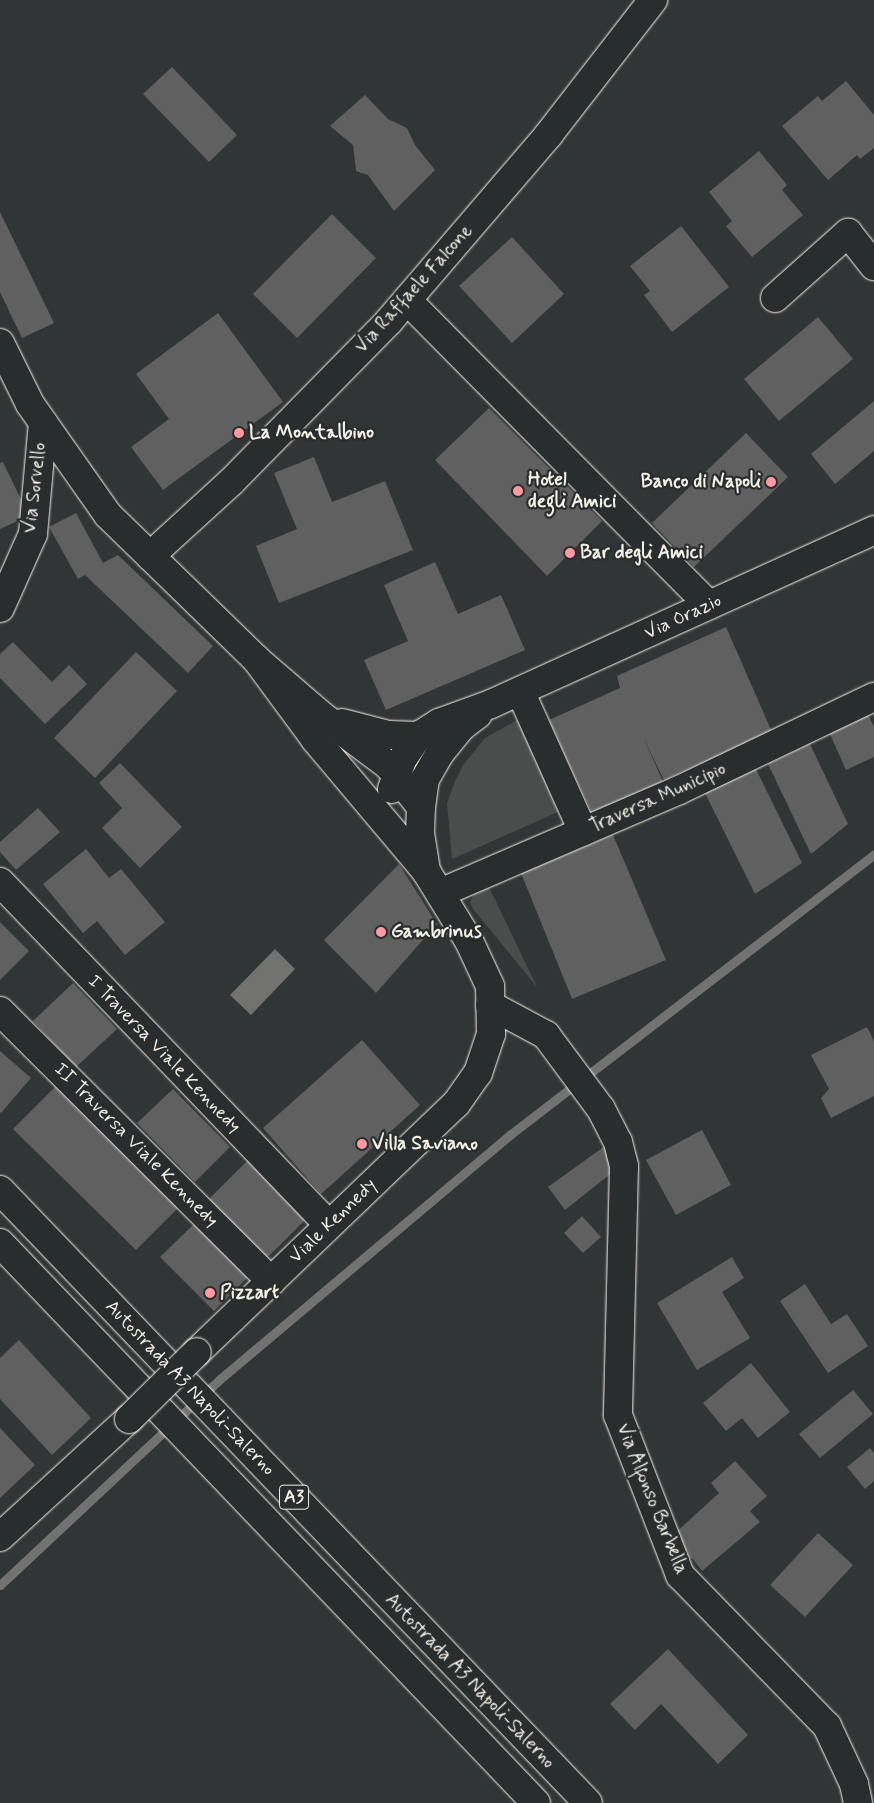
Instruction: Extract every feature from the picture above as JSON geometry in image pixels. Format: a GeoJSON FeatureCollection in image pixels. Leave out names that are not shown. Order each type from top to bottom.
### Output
{"type":"FeatureCollection","features":[{"type":"Feature","properties":{"kind":"main road","name":"Via Raffaele Falcone"},"geometry":{"type":"LineString","coordinates":[[150,556],[232,481],[389,321],[549,134],[653,0]]}},
{"type":"Feature","properties":{"kind":"main road"},"geometry":{"type":"LineString","coordinates":[[774,298],[848,233],[874,266]]}},
{"type":"Feature","properties":{"kind":"main road"},"geometry":{"type":"LineString","coordinates":[[407,300],[709,605]]}},
{"type":"Feature","properties":{"kind":"main road"},"geometry":{"type":"LineString","coordinates":[[0,343],[30,404],[108,515],[256,659],[319,727],[433,882]]}},
{"type":"Feature","properties":{"kind":"main road","name":"Via Sorvello"},"geometry":{"type":"LineString","coordinates":[[0,608],[33,534],[43,422]]}},
{"type":"Feature","properties":{"kind":"main road","name":"Via Orazio"},"geometry":{"type":"LineString","coordinates":[[491,704],[874,530]]}},
{"type":"Feature","properties":{"kind":"main road"},"geometry":{"type":"LineString","coordinates":[[520,691],[583,831]]}},
{"type":"Feature","properties":{"kind":"main road","name":"Traversa Municipio"},"geometry":{"type":"LineString","coordinates":[[433,882],[583,831],[679,790],[874,697]]}},
{"type":"Feature","properties":{"kind":"main road"},"geometry":{"type":"LineString","coordinates":[[393,830],[392,785],[402,760],[418,736],[439,723],[491,704]]}},
{"type":"Feature","properties":{"kind":"main road"},"geometry":{"type":"LineString","coordinates":[[433,882],[420,834],[425,779],[440,753],[461,727],[491,704]]}},
{"type":"Feature","properties":{"kind":"main road"},"geometry":{"type":"LineString","coordinates":[[319,727],[356,728],[388,735],[418,736]]}},
{"type":"Feature","properties":{"kind":"main road"},"geometry":{"type":"LineString","coordinates":[[319,727],[388,765],[421,807]]}},
{"type":"Feature","properties":{"kind":"main road"},"geometry":{"type":"LineString","coordinates":[[397,776],[425,779]]}},
{"type":"Feature","properties":{"kind":"main road","name":"I Traversa Viale Kennedy"},"geometry":{"type":"LineString","coordinates":[[0,882],[329,1226]]}},
{"type":"Feature","properties":{"kind":"main road","name":"Viale Kennedy"},"geometry":{"type":"LineString","coordinates":[[0,1537],[129,1419],[271,1280],[456,1104],[478,1073],[490,1034],[490,986],[469,941],[433,882]]}},
{"type":"Feature","properties":{"kind":"main road","name":"Via Alfonso Barbella"},"geometry":{"type":"LineString","coordinates":[[490,1005],[551,1041],[602,1110],[618,1142],[624,1166],[618,1415],[680,1575],[827,1726],[854,1784],[858,1803]]}},
{"type":"Feature","properties":{"kind":"main road","name":"II Traversa Viale Kennedy"},"geometry":{"type":"LineString","coordinates":[[0,1010],[271,1280]]}},
{"type":"Feature","properties":{"kind":"main road","name":"Autostrada A3 Napoli-Salerno"},"geometry":{"type":"LineString","coordinates":[[0,1190],[588,1803]]}},
{"type":"Feature","properties":{"kind":"main road","name":"Autostrada A3 Napoli-Salerno"},"geometry":{"type":"LineString","coordinates":[[0,1243],[536,1803]]}},
{"type":"Feature","properties":{"kind":"shaded area"},"geometry":{"type":"Polygon","coordinates":[[[519,719],[558,812],[452,859],[447,803],[455,781],[464,764],[485,738],[519,719]]]}},
{"type":"Feature","properties":{"kind":"shaded area"},"geometry":{"type":"Polygon","coordinates":[[[488,885],[537,987],[470,903],[475,892],[488,885]]]}},
{"type":"Feature","properties":{"kind":"shaded area"},"geometry":{"type":"Polygon","coordinates":[[[275,949],[295,969],[251,1015],[230,995],[275,949]]]}},
{"type":"Feature","properties":{"kind":"building"},"geometry":{"type":"Polygon","coordinates":[[[172,67],[237,135],[209,162],[143,94],[172,67]]]}},
{"type":"Feature","properties":{"kind":"building"},"geometry":{"type":"Polygon","coordinates":[[[846,81],[874,115],[874,148],[860,159],[857,155],[828,180],[782,126],[818,96],[822,101],[846,81]]]}},
{"type":"Feature","properties":{"kind":"building"},"geometry":{"type":"Polygon","coordinates":[[[365,95],[388,119],[407,128],[415,145],[435,170],[394,211],[368,175],[356,171],[353,145],[330,126],[365,95]]]}},
{"type":"Feature","properties":{"kind":"building"},"geometry":{"type":"Polygon","coordinates":[[[759,151],[787,185],[782,190],[803,215],[752,257],[726,226],[732,221],[709,192],[759,151]]]}},
{"type":"Feature","properties":{"kind":"building"},"geometry":{"type":"Polygon","coordinates":[[[0,212],[54,323],[22,338],[0,292],[0,212]]]}},
{"type":"Feature","properties":{"kind":"building"},"geometry":{"type":"Polygon","coordinates":[[[332,214],[376,258],[297,338],[253,294],[332,214]]]}},
{"type":"Feature","properties":{"kind":"building"},"geometry":{"type":"Polygon","coordinates":[[[681,226],[729,287],[672,332],[644,295],[650,291],[630,266],[681,226]]]}},
{"type":"Feature","properties":{"kind":"building"},"geometry":{"type":"Polygon","coordinates":[[[512,237],[564,294],[512,343],[459,286],[512,237]]]}},
{"type":"Feature","properties":{"kind":"building"},"geometry":{"type":"Polygon","coordinates":[[[218,313],[283,402],[163,490],[131,447],[169,419],[136,374],[218,313]]]}},
{"type":"Feature","properties":{"kind":"building"},"geometry":{"type":"Polygon","coordinates":[[[818,317],[853,359],[779,421],[744,379],[818,317]]]}},
{"type":"Feature","properties":{"kind":"building"},"geometry":{"type":"Polygon","coordinates":[[[874,401],[874,451],[835,484],[811,454],[874,401]]]}},
{"type":"Feature","properties":{"kind":"building","name":"Hotel degli Amici"},"geometry":{"type":"Polygon","coordinates":[[[489,408],[602,521],[547,576],[435,460],[489,408]]]}},
{"type":"Feature","properties":{"kind":"building"},"geometry":{"type":"Polygon","coordinates":[[[746,433],[788,477],[694,567],[652,523],[746,433]]]}},
{"type":"Feature","properties":{"kind":"building"},"geometry":{"type":"Polygon","coordinates":[[[314,457],[332,502],[385,481],[413,550],[279,603],[256,546],[297,529],[274,473],[314,457]]]}},
{"type":"Feature","properties":{"kind":"building"},"geometry":{"type":"Polygon","coordinates":[[[3,462],[29,516],[0,529],[0,463],[3,462]]]}},
{"type":"Feature","properties":{"kind":"building"},"geometry":{"type":"Polygon","coordinates":[[[76,513],[103,563],[118,555],[213,646],[188,673],[85,575],[78,579],[49,527],[76,513]]]}},
{"type":"Feature","properties":{"kind":"building"},"geometry":{"type":"Polygon","coordinates":[[[435,562],[458,614],[501,595],[525,650],[386,710],[364,660],[408,641],[384,585],[435,562]]]}},
{"type":"Feature","properties":{"kind":"building"},"geometry":{"type":"Polygon","coordinates":[[[726,627],[772,732],[664,780],[643,737],[666,788],[595,820],[549,720],[620,688],[617,676],[726,627]]]}},
{"type":"Feature","properties":{"kind":"building"},"geometry":{"type":"Polygon","coordinates":[[[13,642],[52,682],[69,665],[87,684],[45,724],[0,678],[0,654],[13,642]]]}},
{"type":"Feature","properties":{"kind":"building"},"geometry":{"type":"Polygon","coordinates":[[[136,652],[177,691],[95,778],[54,738],[136,652]]]}},
{"type":"Feature","properties":{"kind":"building"},"geometry":{"type":"Polygon","coordinates":[[[868,714],[874,727],[874,757],[846,770],[829,732],[868,714]]]}},
{"type":"Feature","properties":{"kind":"building"},"geometry":{"type":"Polygon","coordinates":[[[810,744],[848,824],[811,854],[768,764],[810,744]]]}},
{"type":"Feature","properties":{"kind":"building"},"geometry":{"type":"Polygon","coordinates":[[[120,763],[182,827],[140,868],[102,828],[122,808],[99,783],[120,763]]]}},
{"type":"Feature","properties":{"kind":"building"},"geometry":{"type":"Polygon","coordinates":[[[756,769],[802,863],[755,894],[705,793],[756,769]]]}},
{"type":"Feature","properties":{"kind":"building"},"geometry":{"type":"Polygon","coordinates":[[[38,808],[60,832],[16,870],[0,852],[0,842],[38,808]]]}},
{"type":"Feature","properties":{"kind":"building"},"geometry":{"type":"Polygon","coordinates":[[[613,835],[666,960],[572,999],[521,873],[613,835]]]}},
{"type":"Feature","properties":{"kind":"building"},"geometry":{"type":"Polygon","coordinates":[[[86,849],[109,878],[121,869],[165,922],[125,955],[97,921],[83,933],[43,884],[86,849]]]}},
{"type":"Feature","properties":{"kind":"building","name":"Gambrinus"},"geometry":{"type":"Polygon","coordinates":[[[399,864],[437,924],[376,993],[324,940],[399,864]]]}},
{"type":"Feature","properties":{"kind":"building"},"geometry":{"type":"Polygon","coordinates":[[[0,922],[29,951],[0,980],[0,922]]]}},
{"type":"Feature","properties":{"kind":"building"},"geometry":{"type":"Polygon","coordinates":[[[73,983],[117,1029],[76,1067],[33,1021],[73,983]]]}},
{"type":"Feature","properties":{"kind":"building"},"geometry":{"type":"Polygon","coordinates":[[[867,1027],[874,1041],[874,1096],[831,1118],[821,1098],[829,1089],[811,1055],[867,1027]]]}},
{"type":"Feature","properties":{"kind":"building"},"geometry":{"type":"Polygon","coordinates":[[[362,1040],[420,1105],[321,1194],[263,1128],[362,1040]]]}},
{"type":"Feature","properties":{"kind":"building"},"geometry":{"type":"Polygon","coordinates":[[[0,1051],[31,1078],[1,1113],[0,1112],[0,1051]]]}},
{"type":"Feature","properties":{"kind":"building"},"geometry":{"type":"Polygon","coordinates":[[[57,1085],[180,1206],[136,1250],[13,1129],[57,1085]]]}},
{"type":"Feature","properties":{"kind":"building"},"geometry":{"type":"Polygon","coordinates":[[[173,1089],[230,1147],[195,1182],[137,1123],[173,1089]]]}},
{"type":"Feature","properties":{"kind":"building"},"geometry":{"type":"Polygon","coordinates":[[[702,1130],[731,1185],[676,1215],[646,1160],[702,1130]]]}},
{"type":"Feature","properties":{"kind":"building"},"geometry":{"type":"Polygon","coordinates":[[[609,1143],[618,1168],[565,1210],[548,1187],[609,1143]]]}},
{"type":"Feature","properties":{"kind":"building"},"geometry":{"type":"Polygon","coordinates":[[[249,1159],[308,1217],[265,1260],[206,1202],[249,1159]]]}},
{"type":"Feature","properties":{"kind":"building"},"geometry":{"type":"Polygon","coordinates":[[[582,1216],[601,1237],[583,1253],[564,1233],[582,1216]]]}},
{"type":"Feature","properties":{"kind":"building"},"geometry":{"type":"Polygon","coordinates":[[[197,1221],[250,1275],[214,1311],[160,1257],[197,1221]]]}},
{"type":"Feature","properties":{"kind":"building"},"geometry":{"type":"Polygon","coordinates":[[[732,1257],[744,1278],[722,1292],[750,1338],[697,1370],[657,1303],[732,1257]]]}},
{"type":"Feature","properties":{"kind":"building"},"geometry":{"type":"Polygon","coordinates":[[[805,1284],[831,1324],[847,1314],[868,1346],[828,1373],[780,1301],[805,1284]]]}},
{"type":"Feature","properties":{"kind":"building"},"geometry":{"type":"Polygon","coordinates":[[[19,1340],[91,1418],[52,1455],[0,1399],[0,1358],[19,1340]]]}},
{"type":"Feature","properties":{"kind":"building"},"geometry":{"type":"Polygon","coordinates":[[[751,1363],[790,1412],[758,1438],[742,1418],[726,1431],[703,1403],[751,1363]]]}},
{"type":"Feature","properties":{"kind":"building"},"geometry":{"type":"Polygon","coordinates":[[[853,1390],[873,1414],[820,1458],[799,1434],[853,1390]]]}},
{"type":"Feature","properties":{"kind":"building"},"geometry":{"type":"Polygon","coordinates":[[[0,1428],[35,1465],[0,1498],[0,1428]]]}},
{"type":"Feature","properties":{"kind":"building"},"geometry":{"type":"Polygon","coordinates":[[[870,1448],[874,1453],[874,1481],[865,1489],[847,1467],[870,1448]]]}},
{"type":"Feature","properties":{"kind":"building"},"geometry":{"type":"Polygon","coordinates":[[[735,1461],[767,1496],[750,1511],[760,1522],[702,1571],[692,1558],[684,1562],[673,1535],[719,1493],[711,1483],[735,1461]]]}},
{"type":"Feature","properties":{"kind":"building"},"geometry":{"type":"Polygon","coordinates":[[[818,1533],[853,1565],[805,1617],[770,1585],[818,1533]]]}},
{"type":"Feature","properties":{"kind":"building"},"geometry":{"type":"Polygon","coordinates":[[[668,1649],[748,1735],[718,1764],[661,1704],[635,1730],[610,1704],[668,1649]]]}},
{"type":"Feature","properties":{"kind":"waterway"},"geometry":{"type":"LineString","coordinates":[[0,1585],[220,1379],[511,1134],[874,854]]}},
{"type":"Feature","properties":{"kind":"place","name":"La Montalbino"},"geometry":{"type":"Point","coordinates":[239,433]}},
{"type":"Feature","properties":{"kind":"place","name":"Banco di Napoli"},"geometry":{"type":"Point","coordinates":[771,482]}},
{"type":"Feature","properties":{"kind":"place","name":"Hotel degli Amici"},"geometry":{"type":"Point","coordinates":[518,491]}},
{"type":"Feature","properties":{"kind":"place","name":"Bar degli Amici"},"geometry":{"type":"Point","coordinates":[570,553]}},
{"type":"Feature","properties":{"kind":"place","name":"Gambrinus"},"geometry":{"type":"Point","coordinates":[381,932]}},
{"type":"Feature","properties":{"kind":"place","name":"Villa Saviano"},"geometry":{"type":"Point","coordinates":[362,1144]}},
{"type":"Feature","properties":{"kind":"place","name":"Pizzart"},"geometry":{"type":"Point","coordinates":[210,1293]}}]}
